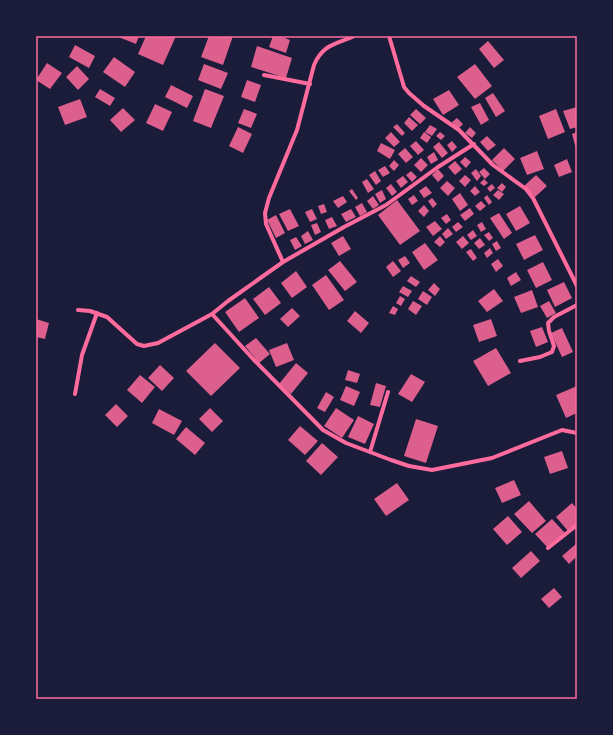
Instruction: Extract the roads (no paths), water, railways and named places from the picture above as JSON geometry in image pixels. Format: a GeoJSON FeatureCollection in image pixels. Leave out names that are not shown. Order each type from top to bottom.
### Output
{"type":"FeatureCollection","features":[{"type":"Feature","properties":{"kind":"street"},"geometry":{"type":"LineString","coordinates":[[283,262],[266,224],[265,213],[269,198],[298,130],[314,65],[318,56],[327,48],[354,36]]}},
{"type":"Feature","properties":{"kind":"street"},"geometry":{"type":"LineString","coordinates":[[389,36],[404,87],[414,97],[459,130],[493,165],[526,190],[533,198],[538,205],[577,286]]}},
{"type":"Feature","properties":{"kind":"street"},"geometry":{"type":"LineString","coordinates":[[264,75],[310,84]]}},
{"type":"Feature","properties":{"kind":"street"},"geometry":{"type":"LineString","coordinates":[[78,310],[97,312],[114,323],[137,344],[144,346],[158,343],[212,314],[283,262],[386,205],[438,167],[474,144]]}},
{"type":"Feature","properties":{"kind":"street"},"geometry":{"type":"LineString","coordinates":[[520,361],[540,357],[552,352],[554,346],[548,323],[554,317],[577,305]]}},
{"type":"Feature","properties":{"kind":"street"},"geometry":{"type":"LineString","coordinates":[[75,394],[82,355],[97,312]]}},
{"type":"Feature","properties":{"kind":"street"},"geometry":{"type":"LineString","coordinates":[[212,314],[254,360],[312,420],[324,430],[346,443],[409,466],[432,470],[492,458],[562,430],[577,433]]}},
{"type":"Feature","properties":{"kind":"street"},"geometry":{"type":"LineString","coordinates":[[370,452],[388,392]]}},
{"type":"Feature","properties":{"kind":"street"},"geometry":{"type":"LineString","coordinates":[[548,548],[577,525]]}}]}
